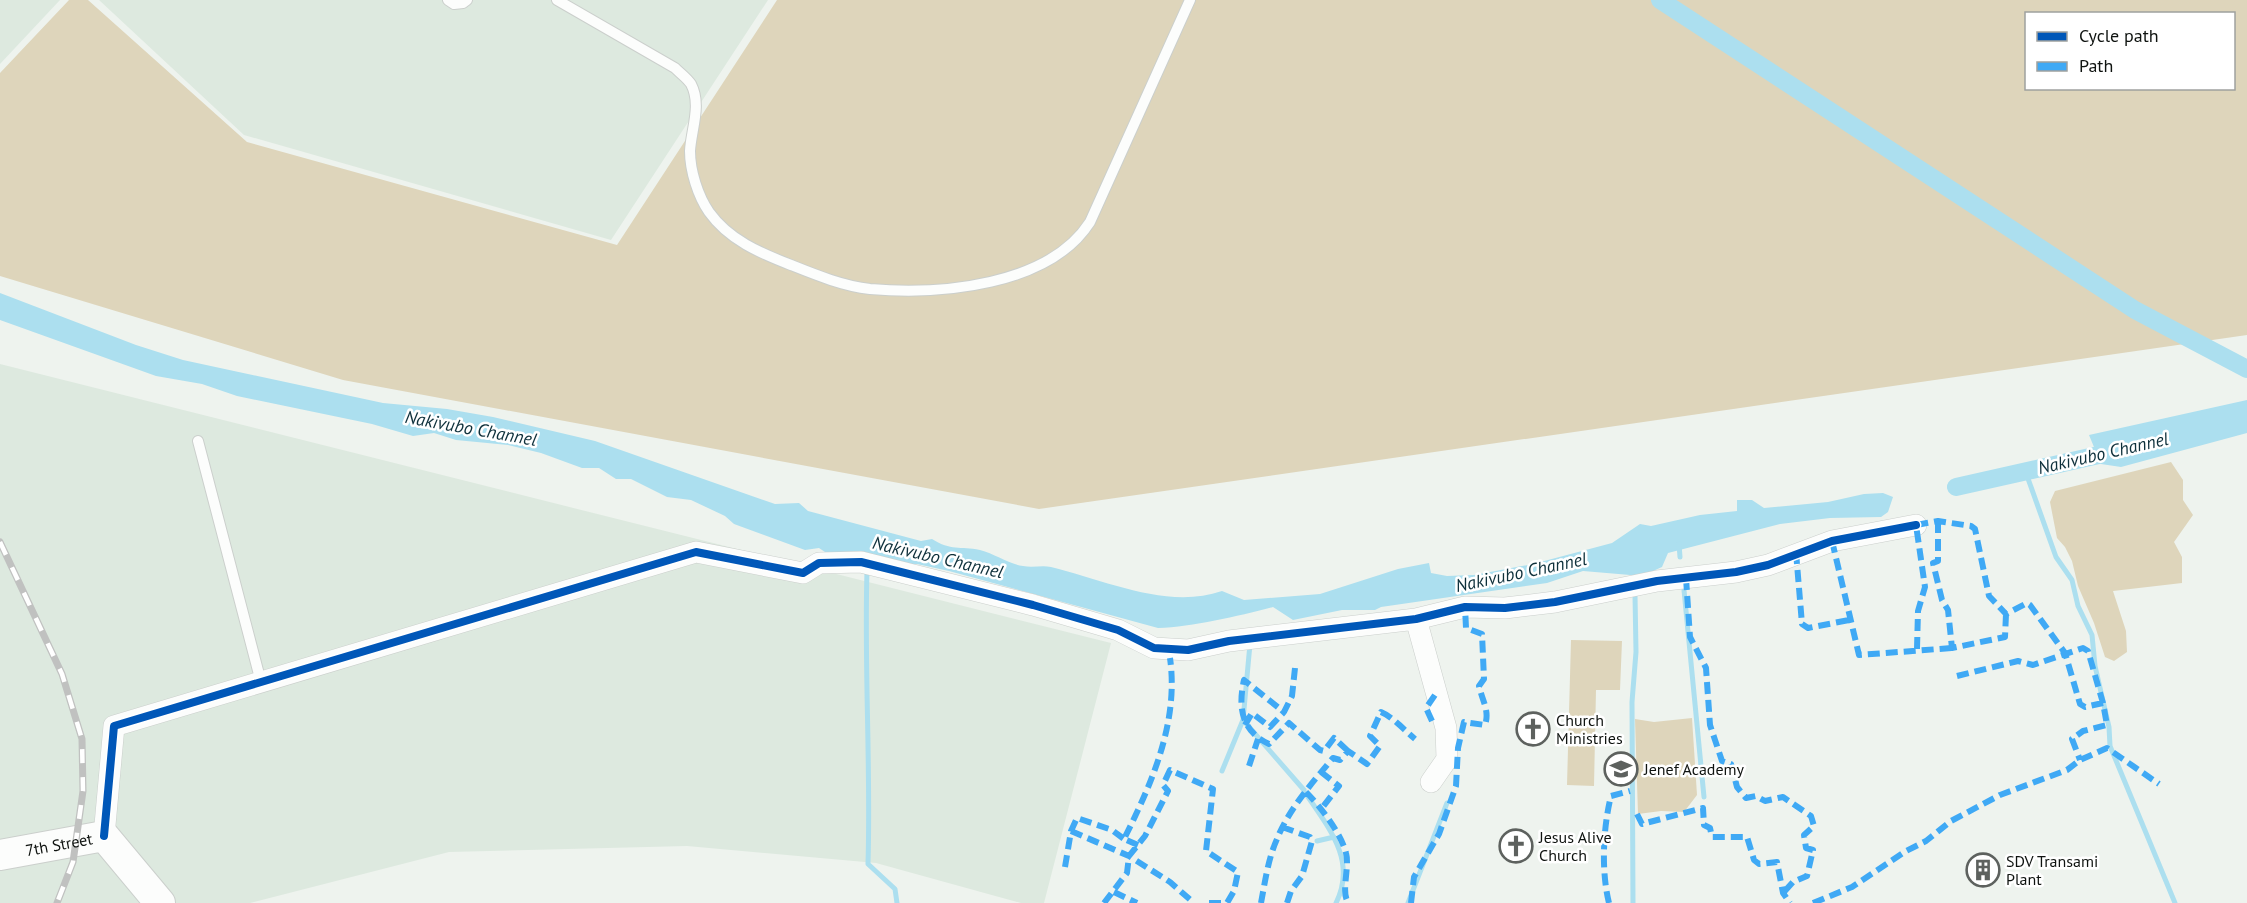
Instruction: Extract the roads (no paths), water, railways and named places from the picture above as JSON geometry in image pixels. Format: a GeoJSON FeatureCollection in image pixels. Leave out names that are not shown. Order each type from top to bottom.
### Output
{"type":"FeatureCollection","features":[{"type":"Feature","properties":{"kind":"street"},"geometry":{"type":"LineString","coordinates":[[104,836],[114,726],[696,552],[803,573],[819,563],[861,562],[1033,604],[1118,630],[1154,648],[1188,650],[1229,641],[1416,619],[1462,607],[1505,608],[1555,602],[1657,581],[1736,572],[1768,565],[1796,552],[1832,541],[1916,525]]}},
{"type":"Feature","properties":{"kind":"street"},"geometry":{"type":"LineString","coordinates":[[1416,619],[1446,728],[1447,759],[1431,782]]}},
{"type":"Feature","properties":{"kind":"street","name":"7th Street"},"geometry":{"type":"LineString","coordinates":[[0,855],[104,836],[160,903]]}},
{"type":"Feature","properties":{"kind":"lane"},"geometry":{"type":"LineString","coordinates":[[448,0],[454,4],[464,3],[467,0]]}},
{"type":"Feature","properties":{"kind":"lane"},"geometry":{"type":"LineString","coordinates":[[557,0],[675,68],[690,84],[696,103],[690,153],[698,190],[708,210],[726,232],[762,254],[825,278],[868,289],[920,290],[986,282],[1027,273],[1061,254],[1079,240],[1090,222],[1190,0]]}},
{"type":"Feature","properties":{"kind":"lane"},"geometry":{"type":"LineString","coordinates":[[198,441],[261,682]]}},
{"type":"Feature","properties":{"kind":"water"},"geometry":{"type":"Polygon","coordinates":[[[0,293],[136,345],[183,360],[383,403],[447,409],[493,417],[595,441],[775,504],[799,503],[808,511],[921,541],[932,539],[950,547],[980,550],[1018,565],[1051,567],[1158,595],[1201,596],[1222,591],[1244,600],[1320,594],[1398,569],[1429,563],[1431,573],[1447,576],[1474,575],[1533,564],[1612,543],[1640,524],[1651,526],[1700,515],[1737,511],[1737,500],[1752,500],[1764,508],[1828,502],[1864,494],[1883,493],[1893,497],[1888,512],[1881,517],[1830,518],[1780,524],[1668,553],[1662,567],[1642,576],[1583,571],[1547,583],[1381,607],[1375,610],[1342,610],[1293,620],[1273,607],[1201,623],[1158,628],[949,571],[917,564],[884,565],[834,558],[819,548],[805,550],[734,524],[725,516],[691,500],[667,497],[631,479],[616,479],[599,468],[582,468],[541,453],[508,445],[456,440],[434,433],[413,436],[372,424],[237,396],[202,384],[156,376],[0,320],[0,293]]]}},
{"type":"Feature","properties":{"kind":"water"},"geometry":{"type":"Polygon","coordinates":[[[2247,400],[2247,433],[2121,467],[2101,464],[2089,435],[2247,400]]]}},
{"type":"Feature","properties":{"kind":"waterway"},"geometry":{"type":"LineString","coordinates":[[1660,0],[2135,310],[2247,369]]}},
{"type":"Feature","properties":{"kind":"waterway","name":"Nakivubo Channel"},"geometry":{"type":"LineString","coordinates":[[1956,487],[2121,450]]}},
{"type":"Feature","properties":{"kind":"waterway"},"geometry":{"type":"LineString","coordinates":[[2026,473],[2056,557],[2072,580],[2078,606],[2092,635],[2095,666],[2109,727],[2110,746],[2175,903]]}},
{"type":"Feature","properties":{"kind":"waterway"},"geometry":{"type":"LineString","coordinates":[[1679,544],[1680,557]]}},
{"type":"Feature","properties":{"kind":"waterway"},"geometry":{"type":"LineString","coordinates":[[867,571],[868,864],[895,889],[897,903]]}},
{"type":"Feature","properties":{"kind":"waterway"},"geometry":{"type":"LineString","coordinates":[[1684,590],[1704,797]]}},
{"type":"Feature","properties":{"kind":"waterway"},"geometry":{"type":"LineString","coordinates":[[1633,903],[1632,702],[1636,652],[1635,595]]}},
{"type":"Feature","properties":{"kind":"waterway"},"geometry":{"type":"LineString","coordinates":[[1250,644],[1243,720],[1304,790]]}},
{"type":"Feature","properties":{"kind":"waterway"},"geometry":{"type":"LineString","coordinates":[[1222,771],[1243,720]]}},
{"type":"Feature","properties":{"kind":"waterway"},"geometry":{"type":"LineString","coordinates":[[1306,794],[1331,832],[1342,859],[1342,888],[1336,903]]}},
{"type":"Feature","properties":{"kind":"waterway"},"geometry":{"type":"LineString","coordinates":[[1408,903],[1447,803]]}},
{"type":"Feature","properties":{"kind":"waterway"},"geometry":{"type":"LineString","coordinates":[[1317,841],[1334,837]]}},
{"type":"Feature","properties":{"kind":"railway"},"geometry":{"type":"LineString","coordinates":[[0,542],[62,674],[82,739],[83,791],[73,862],[57,903]]}},
{"type":"Feature","properties":{"kind":"place","name":"Church Ministries"},"geometry":{"type":"Point","coordinates":[1533,729]}},
{"type":"Feature","properties":{"kind":"place","name":"Jenef Academy"},"geometry":{"type":"Point","coordinates":[1621,769]}},
{"type":"Feature","properties":{"kind":"place","name":"Jesus Alive Church"},"geometry":{"type":"Point","coordinates":[1516,846]}},
{"type":"Feature","properties":{"kind":"place","name":"SDV Transami Plant"},"geometry":{"type":"Point","coordinates":[1983,870]}}]}
